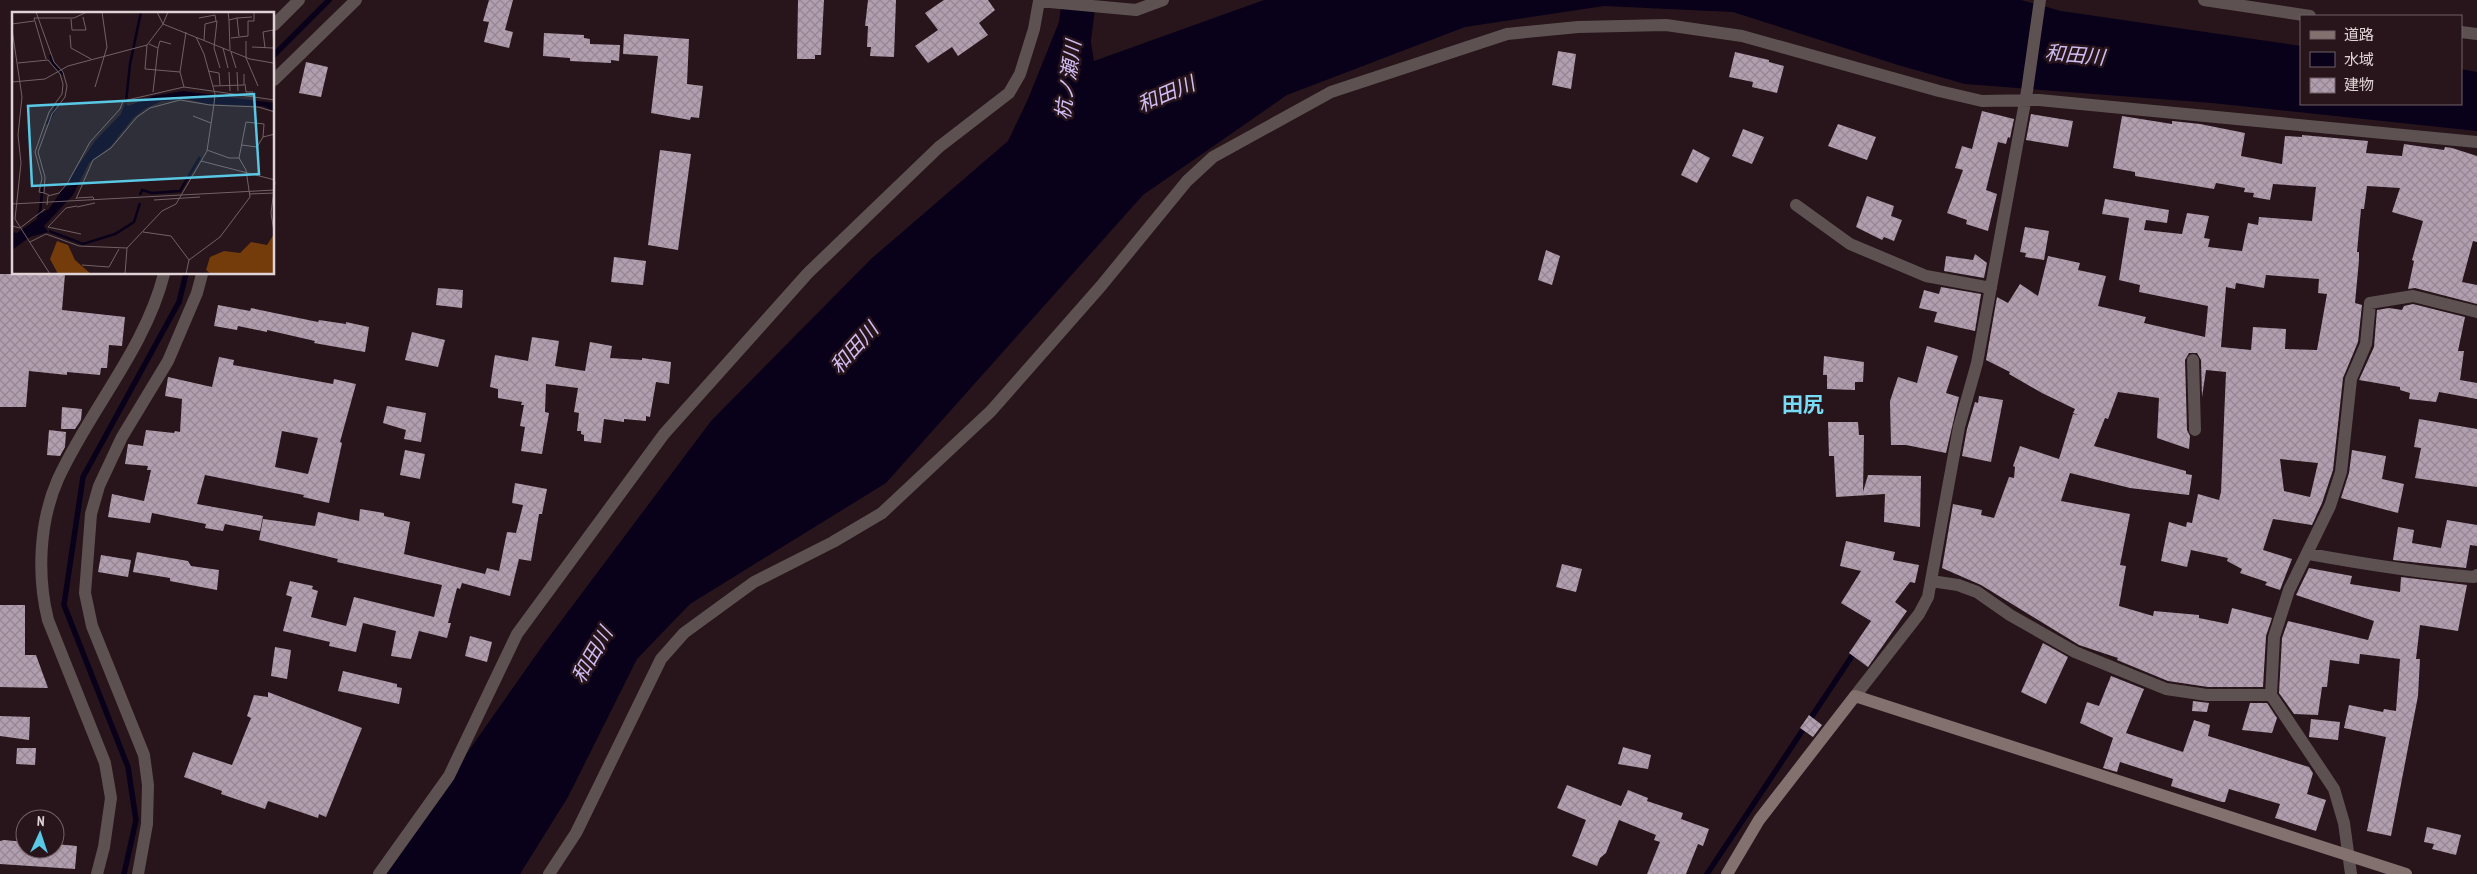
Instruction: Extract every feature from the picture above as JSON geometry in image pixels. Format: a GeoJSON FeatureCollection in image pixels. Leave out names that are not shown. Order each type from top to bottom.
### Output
{"type":"FeatureCollection","features":[{"type":"Feature","properties":{"kind":"street"},"geometry":{"type":"LineString","coordinates":[[275,24],[299,0]]}},
{"type":"Feature","properties":{"kind":"street"},"geometry":{"type":"LineString","coordinates":[[275,79],[356,0]]}},
{"type":"Feature","properties":{"kind":"street"},"geometry":{"type":"LineString","coordinates":[[378,874],[449,776],[517,634],[664,434],[808,273],[939,147],[1009,93],[1020,74],[1034,29],[1039,1],[1136,10],[1163,0]]}},
{"type":"Feature","properties":{"kind":"street"},"geometry":{"type":"LineString","coordinates":[[1727,874],[1758,820],[1919,614],[1928,597],[1959,428],[1977,363],[2026,96],[2040,0]]}},
{"type":"Feature","properties":{"kind":"street"},"geometry":{"type":"LineString","coordinates":[[2204,0],[2303,15]]}},
{"type":"Feature","properties":{"kind":"street"},"geometry":{"type":"LineString","coordinates":[[549,874],[576,832],[662,659],[684,633],[754,582],[833,542],[882,513],[991,411],[1101,286],[1187,181],[1213,157],[1331,92],[1507,34],[1578,27],[1666,25],[1742,36],[1939,91],[1982,101],[2026,96],[2040,100],[2477,142]]}},
{"type":"Feature","properties":{"kind":"street"},"geometry":{"type":"LineString","coordinates":[[2462,32],[2477,34]]}},
{"type":"Feature","properties":{"kind":"street"},"geometry":{"type":"LineString","coordinates":[[1796,205],[1850,244],[1926,276],[1991,288]]}},
{"type":"Feature","properties":{"kind":"street"},"geometry":{"type":"LineString","coordinates":[[97,874],[104,847],[111,798],[105,763],[48,620],[43,599],[41,575],[44,539],[50,507],[58,480],[141,332],[164,275]]}},
{"type":"Feature","properties":{"kind":"street"},"geometry":{"type":"LineString","coordinates":[[138,874],[147,824],[147,778],[144,755],[92,626],[85,593],[91,514],[99,486],[122,438],[168,361],[197,293],[202,275]]}},
{"type":"Feature","properties":{"kind":"street"},"geometry":{"type":"LineString","coordinates":[[2351,874],[2344,823],[2334,789],[2271,694],[2274,637],[2289,590],[2309,554],[2330,506],[2341,472],[2351,379],[2366,344],[2370,303],[2413,296],[2477,312]]}},
{"type":"Feature","properties":{"kind":"street"},"geometry":{"type":"LineString","coordinates":[[2193,360],[2195,430]]}},
{"type":"Feature","properties":{"kind":"street"},"geometry":{"type":"LineString","coordinates":[[2309,554],[2376,566],[2447,575],[2474,577],[2477,575]]}},
{"type":"Feature","properties":{"kind":"street"},"geometry":{"type":"LineString","coordinates":[[1931,581],[1958,585],[1977,592],[2010,615],[2075,652],[2166,689],[2207,695],[2271,694]]}},
{"type":"Feature","properties":{"kind":"street"},"geometry":{"type":"LineString","coordinates":[[1856,696],[2406,874]]}},
{"type":"Feature","properties":{"kind":"water","name":"和田川"},"geometry":{"type":"Polygon","coordinates":[[[1264,0],[2021,0],[2061,11],[2300,46],[2300,105],[2462,105],[2462,69],[2477,72],[2477,131],[2212,103],[1965,84],[1898,65],[1733,12],[1604,6],[1465,27],[1287,95],[1143,195],[886,483],[690,604],[637,659],[568,797],[520,874],[382,874],[543,645],[711,421],[871,259],[1008,141],[1028,99],[1059,22],[1088,25],[1094,61],[1264,0]]]}},
{"type":"Feature","properties":{"kind":"building"},"geometry":{"type":"Polygon","coordinates":[[[489,0],[513,0],[505,30],[513,32],[509,48],[484,42],[489,22],[483,21],[489,0]]]}},
{"type":"Feature","properties":{"kind":"building"},"geometry":{"type":"Polygon","coordinates":[[[798,0],[824,0],[821,55],[815,55],[815,59],[797,59],[798,0]]]}},
{"type":"Feature","properties":{"kind":"building"},"geometry":{"type":"Polygon","coordinates":[[[868,0],[896,0],[894,57],[870,56],[871,47],[867,47],[868,26],[865,26],[868,0]]]}},
{"type":"Feature","properties":{"kind":"building"},"geometry":{"type":"Polygon","coordinates":[[[944,0],[988,0],[995,10],[979,23],[988,35],[958,56],[952,47],[928,63],[915,46],[938,30],[925,13],[944,0]]]}},
{"type":"Feature","properties":{"kind":"building"},"geometry":{"type":"Polygon","coordinates":[[[544,33],[584,35],[584,38],[590,39],[590,44],[620,45],[619,61],[611,60],[611,63],[570,61],[570,58],[543,56],[544,33]]]}},
{"type":"Feature","properties":{"kind":"building"},"geometry":{"type":"Polygon","coordinates":[[[624,34],[689,39],[687,84],[703,86],[699,118],[691,117],[690,120],[651,113],[658,56],[623,54],[624,34]]]}},
{"type":"Feature","properties":{"kind":"building"},"geometry":{"type":"Polygon","coordinates":[[[1558,51],[1576,54],[1571,89],[1552,85],[1558,51]]]}},
{"type":"Feature","properties":{"kind":"building"},"geometry":{"type":"Polygon","coordinates":[[[1735,52],[1769,60],[1769,62],[1784,66],[1777,93],[1752,87],[1753,82],[1729,77],[1735,52]]]}},
{"type":"Feature","properties":{"kind":"building"},"geometry":{"type":"Polygon","coordinates":[[[306,62],[328,67],[321,97],[299,93],[306,62]]]}},
{"type":"Feature","properties":{"kind":"building"},"geometry":{"type":"Polygon","coordinates":[[[1982,111],[2014,119],[2010,138],[2008,137],[2006,144],[1998,142],[1986,190],[1997,194],[1988,231],[1966,224],[1967,220],[1947,213],[1963,170],[1955,168],[1962,146],[1972,149],[1982,111]]]}},
{"type":"Feature","properties":{"kind":"building"},"geometry":{"type":"Polygon","coordinates":[[[2031,114],[2073,121],[2068,147],[2026,140],[2031,114]]]}},
{"type":"Feature","properties":{"kind":"building"},"geometry":{"type":"Polygon","coordinates":[[[2122,116],[2172,124],[2172,121],[2200,124],[2245,133],[2241,156],[2282,164],[2285,136],[2302,137],[2302,135],[2368,141],[2366,153],[2402,156],[2404,144],[2444,150],[2445,147],[2452,148],[2477,156],[2477,242],[2473,241],[2462,282],[2477,285],[2477,304],[2415,288],[2408,289],[2414,261],[2412,260],[2423,221],[2392,212],[2400,188],[2367,186],[2364,209],[2361,209],[2357,252],[2359,252],[2359,260],[2355,303],[2362,305],[2358,342],[2343,378],[2333,470],[2312,525],[2273,519],[2263,550],[2292,559],[2280,590],[2265,585],[2267,582],[2240,573],[2242,569],[2227,561],[2228,558],[2191,550],[2187,567],[2161,561],[2169,522],[2186,527],[2187,522],[2192,523],[2198,494],[2219,500],[2221,492],[2226,372],[2206,370],[2202,397],[2201,360],[2197,353],[2189,353],[2185,360],[2187,430],[2190,436],[2189,449],[2157,438],[2159,398],[2118,392],[2108,419],[2105,418],[2094,446],[2186,471],[2186,474],[2192,475],[2189,495],[2130,488],[2070,473],[2061,501],[2130,514],[2120,565],[2126,566],[2119,606],[2153,616],[2154,611],[2199,615],[2199,618],[2228,624],[2232,608],[2272,618],[2266,636],[2263,687],[2208,687],[2168,681],[2117,660],[2118,658],[2079,645],[1981,585],[1942,568],[1953,504],[1982,510],[1981,515],[1994,518],[2009,477],[2014,478],[2015,467],[2013,466],[2020,446],[2059,459],[2073,414],[2078,415],[2073,413],[2075,409],[2042,393],[2009,374],[2010,372],[1986,360],[1997,297],[2008,303],[2020,284],[2038,296],[2048,256],[2080,263],[2078,270],[2106,276],[2098,306],[2146,317],[2144,323],[2205,337],[2208,306],[2139,292],[2140,285],[2119,280],[2129,218],[2102,214],[2105,199],[2169,210],[2167,223],[2146,220],[2144,230],[2182,234],[2187,213],[2209,216],[2204,238],[2210,239],[2208,247],[2242,251],[2248,223],[2258,225],[2259,217],[2312,221],[2316,187],[2273,184],[2270,200],[2253,197],[2254,193],[2244,192],[2245,188],[2216,183],[2214,189],[2135,176],[2135,172],[2113,168],[2122,116]],[[2266,275],[2264,288],[2236,283],[2235,289],[2226,287],[2221,347],[2251,350],[2253,327],[2286,329],[2285,349],[2317,350],[2327,294],[2318,293],[2319,279],[2266,275]],[[2280,459],[2284,491],[2310,497],[2318,463],[2280,459]]]}},
{"type":"Feature","properties":{"kind":"building"},"geometry":{"type":"Polygon","coordinates":[[[1838,124],[1876,137],[1867,160],[1828,146],[1838,124]]]}},
{"type":"Feature","properties":{"kind":"building"},"geometry":{"type":"Polygon","coordinates":[[[1743,129],[1764,137],[1752,164],[1732,156],[1743,129]]]}},
{"type":"Feature","properties":{"kind":"building"},"geometry":{"type":"Polygon","coordinates":[[[1693,149],[1710,158],[1697,183],[1681,175],[1693,149]]]}},
{"type":"Feature","properties":{"kind":"building"},"geometry":{"type":"Polygon","coordinates":[[[660,150],[691,154],[678,250],[648,245],[660,150]]]}},
{"type":"Feature","properties":{"kind":"building"},"geometry":{"type":"Polygon","coordinates":[[[1867,196],[1894,206],[1891,216],[1902,220],[1894,241],[1884,237],[1882,240],[1856,227],[1867,196]]]}},
{"type":"Feature","properties":{"kind":"building"},"geometry":{"type":"Polygon","coordinates":[[[2025,227],[2049,231],[2044,260],[2025,257],[2026,253],[2020,252],[2025,227]]]}},
{"type":"Feature","properties":{"kind":"building"},"geometry":{"type":"Polygon","coordinates":[[[1546,250],[1560,256],[1552,285],[1538,280],[1546,250]]]}},
{"type":"Feature","properties":{"kind":"building"},"geometry":{"type":"Polygon","coordinates":[[[1975,254],[1987,263],[1984,278],[1944,271],[1946,256],[1973,260],[1975,254]]]}},
{"type":"Feature","properties":{"kind":"building"},"geometry":{"type":"Polygon","coordinates":[[[614,257],[646,261],[643,285],[611,282],[614,257]]]}},
{"type":"Feature","properties":{"kind":"building"},"geometry":{"type":"Polygon","coordinates":[[[0,274],[65,275],[62,310],[125,317],[122,346],[109,345],[107,368],[101,368],[100,375],[67,372],[67,375],[29,371],[26,407],[0,407],[0,274]]]}},
{"type":"Feature","properties":{"kind":"building"},"geometry":{"type":"Polygon","coordinates":[[[1941,287],[1981,294],[1975,331],[1934,322],[1937,312],[1919,308],[1924,290],[1939,294],[1941,287]]]}},
{"type":"Feature","properties":{"kind":"building"},"geometry":{"type":"Polygon","coordinates":[[[438,288],[463,290],[462,308],[436,305],[438,288]]]}},
{"type":"Feature","properties":{"kind":"building"},"geometry":{"type":"Polygon","coordinates":[[[2413,304],[2465,317],[2458,351],[2464,351],[2460,380],[2477,383],[2477,399],[2439,392],[2436,402],[2409,399],[2410,393],[2400,390],[2400,387],[2359,380],[2374,347],[2377,310],[2389,308],[2402,310],[2404,306],[2413,304]]]}},
{"type":"Feature","properties":{"kind":"building"},"geometry":{"type":"Polygon","coordinates":[[[218,305],[250,311],[251,308],[318,322],[319,320],[346,324],[346,322],[369,327],[365,352],[314,343],[315,341],[267,330],[267,332],[238,326],[237,330],[214,326],[218,305]]]}},
{"type":"Feature","properties":{"kind":"building"},"geometry":{"type":"Polygon","coordinates":[[[412,332],[445,340],[438,367],[405,360],[412,332]]]}},
{"type":"Feature","properties":{"kind":"building"},"geometry":{"type":"Polygon","coordinates":[[[532,337],[559,341],[555,366],[585,371],[590,342],[612,346],[610,358],[642,360],[642,358],[671,362],[669,384],[656,382],[650,417],[646,416],[646,421],[624,419],[624,422],[604,419],[601,443],[584,441],[584,435],[581,434],[581,431],[577,431],[579,413],[574,412],[578,388],[546,384],[545,412],[549,413],[542,454],[521,451],[525,427],[520,426],[524,405],[521,405],[522,402],[498,398],[498,389],[490,387],[495,355],[528,361],[532,337]]]}},
{"type":"Feature","properties":{"kind":"building"},"geometry":{"type":"Polygon","coordinates":[[[1927,346],[1958,356],[1946,393],[1959,397],[1946,453],[1906,445],[1891,445],[1890,401],[1898,377],[1917,383],[1927,346]]]}},
{"type":"Feature","properties":{"kind":"building"},"geometry":{"type":"Polygon","coordinates":[[[1824,356],[1864,362],[1863,382],[1855,382],[1855,390],[1827,389],[1827,375],[1823,375],[1824,356]]]}},
{"type":"Feature","properties":{"kind":"building"},"geometry":{"type":"Polygon","coordinates":[[[219,357],[234,360],[233,365],[333,384],[334,379],[356,384],[340,442],[342,443],[329,503],[303,497],[304,495],[205,475],[197,504],[263,516],[260,531],[225,524],[223,531],[205,528],[206,524],[152,513],[150,523],[108,517],[112,494],[144,501],[151,470],[147,470],[148,466],[125,464],[128,444],[143,446],[146,430],[180,432],[182,399],[165,396],[168,377],[212,387],[219,357]],[[282,431],[275,467],[308,474],[318,438],[282,431]]]}},
{"type":"Feature","properties":{"kind":"building"},"geometry":{"type":"Polygon","coordinates":[[[1979,396],[2003,400],[1991,462],[1962,456],[1967,429],[1975,402],[1978,403],[1979,396]]]}},
{"type":"Feature","properties":{"kind":"building"},"geometry":{"type":"Polygon","coordinates":[[[387,406],[426,413],[421,442],[404,439],[406,430],[383,423],[387,406]]]}},
{"type":"Feature","properties":{"kind":"building"},"geometry":{"type":"Polygon","coordinates":[[[62,407],[82,409],[81,420],[75,429],[61,429],[62,407]]]}},
{"type":"Feature","properties":{"kind":"building"},"geometry":{"type":"Polygon","coordinates":[[[2419,419],[2477,429],[2477,487],[2415,478],[2421,448],[2414,447],[2419,419]]]}},
{"type":"Feature","properties":{"kind":"building"},"geometry":{"type":"Polygon","coordinates":[[[1828,422],[1858,422],[1859,435],[1864,435],[1863,492],[1868,475],[1921,476],[1920,527],[1884,522],[1885,494],[1836,497],[1834,456],[1829,456],[1828,422]]]}},
{"type":"Feature","properties":{"kind":"building"},"geometry":{"type":"Polygon","coordinates":[[[49,430],[66,432],[65,447],[60,456],[47,455],[49,430]]]}},
{"type":"Feature","properties":{"kind":"building"},"geometry":{"type":"Polygon","coordinates":[[[405,450],[425,454],[420,479],[400,475],[405,450]]]}},
{"type":"Feature","properties":{"kind":"building"},"geometry":{"type":"Polygon","coordinates":[[[2352,450],[2386,456],[2382,479],[2404,484],[2398,513],[2341,498],[2349,473],[2352,450]]]}},
{"type":"Feature","properties":{"kind":"building"},"geometry":{"type":"Polygon","coordinates":[[[515,483],[547,489],[542,514],[539,514],[531,561],[519,559],[510,596],[462,583],[460,589],[457,588],[448,623],[451,623],[447,638],[419,631],[411,659],[391,656],[396,631],[363,623],[356,652],[329,646],[330,642],[283,631],[292,597],[286,595],[290,581],[313,586],[312,589],[318,591],[311,617],[346,626],[354,597],[434,617],[442,585],[337,562],[338,559],[259,540],[263,519],[315,526],[318,512],[359,521],[360,509],[384,513],[384,516],[410,522],[404,554],[485,574],[487,568],[499,571],[507,532],[516,533],[523,505],[512,503],[515,483]]]}},
{"type":"Feature","properties":{"kind":"building"},"geometry":{"type":"Polygon","coordinates":[[[2447,520],[2477,525],[2477,546],[2470,545],[2466,568],[2393,560],[2398,527],[2414,530],[2412,543],[2441,548],[2447,520]]]}},
{"type":"Feature","properties":{"kind":"building"},"geometry":{"type":"Polygon","coordinates":[[[1846,541],[1895,552],[1893,560],[1919,565],[1915,583],[1910,582],[1895,602],[1907,611],[1868,667],[1849,653],[1871,621],[1841,603],[1861,571],[1840,566],[1846,541]]]}},
{"type":"Feature","properties":{"kind":"building"},"geometry":{"type":"Polygon","coordinates":[[[137,552],[188,561],[191,566],[219,570],[217,590],[170,581],[170,578],[133,572],[137,552]]]}},
{"type":"Feature","properties":{"kind":"building"},"geometry":{"type":"Polygon","coordinates":[[[101,555],[131,560],[128,577],[98,572],[101,555]]]}},
{"type":"Feature","properties":{"kind":"building"},"geometry":{"type":"Polygon","coordinates":[[[1562,564],[1582,569],[1576,592],[1556,587],[1562,564]]]}},
{"type":"Feature","properties":{"kind":"building"},"geometry":{"type":"Polygon","coordinates":[[[2309,568],[2352,576],[2350,584],[2400,592],[2401,577],[2467,585],[2458,631],[2420,625],[2416,659],[2420,659],[2418,696],[2391,836],[2367,831],[2386,737],[2344,728],[2349,705],[2383,712],[2384,709],[2396,711],[2400,659],[2360,654],[2359,664],[2330,660],[2327,687],[2322,687],[2318,715],[2294,714],[2279,693],[2282,638],[2288,621],[2368,640],[2374,621],[2296,595],[2309,568]]]}},
{"type":"Feature","properties":{"kind":"building"},"geometry":{"type":"Polygon","coordinates":[[[0,605],[25,605],[25,655],[36,655],[48,688],[0,687],[0,605]]]}},
{"type":"Feature","properties":{"kind":"building"},"geometry":{"type":"Polygon","coordinates":[[[470,636],[492,642],[487,662],[465,656],[470,636]]]}},
{"type":"Feature","properties":{"kind":"building"},"geometry":{"type":"Polygon","coordinates":[[[2043,643],[2068,657],[2046,704],[2021,692],[2043,643]]]}},
{"type":"Feature","properties":{"kind":"building"},"geometry":{"type":"Polygon","coordinates":[[[275,647],[291,650],[287,679],[271,676],[275,647]]]}},
{"type":"Feature","properties":{"kind":"building"},"geometry":{"type":"Polygon","coordinates":[[[343,671],[397,684],[397,687],[402,688],[399,704],[338,691],[343,671]]]}},
{"type":"Feature","properties":{"kind":"building"},"geometry":{"type":"Polygon","coordinates":[[[2111,676],[2144,689],[2126,733],[2183,752],[2194,720],[2210,725],[2208,736],[2309,767],[2313,773],[2307,794],[2326,800],[2316,831],[2275,818],[2280,804],[2229,789],[2225,802],[2222,802],[2171,786],[2173,779],[2120,762],[2117,772],[2103,768],[2113,738],[2080,723],[2087,702],[2099,706],[2111,676]]]}},
{"type":"Feature","properties":{"kind":"building"},"geometry":{"type":"Polygon","coordinates":[[[268,692],[362,728],[326,817],[319,814],[318,818],[268,801],[265,809],[221,794],[222,791],[184,777],[193,752],[232,765],[251,718],[247,716],[254,695],[268,697],[268,692]]]}},
{"type":"Feature","properties":{"kind":"building"},"geometry":{"type":"Polygon","coordinates":[[[2193,701],[2209,703],[2207,712],[2192,711],[2193,701]]]}},
{"type":"Feature","properties":{"kind":"building"},"geometry":{"type":"Polygon","coordinates":[[[2250,703],[2267,703],[2277,718],[2272,733],[2242,730],[2250,703]]]}},
{"type":"Feature","properties":{"kind":"building"},"geometry":{"type":"Polygon","coordinates":[[[1809,715],[1822,725],[1813,737],[1800,728],[1809,715]]]}},
{"type":"Feature","properties":{"kind":"building"},"geometry":{"type":"Polygon","coordinates":[[[0,716],[30,717],[29,740],[0,736],[0,716]]]}},
{"type":"Feature","properties":{"kind":"building"},"geometry":{"type":"Polygon","coordinates":[[[2311,719],[2340,722],[2338,740],[2309,737],[2311,719]]]}},
{"type":"Feature","properties":{"kind":"building"},"geometry":{"type":"Polygon","coordinates":[[[1623,747],[1651,755],[1648,769],[1618,764],[1623,747]]]}},
{"type":"Feature","properties":{"kind":"building"},"geometry":{"type":"Polygon","coordinates":[[[17,748],[36,748],[35,765],[16,764],[17,748]]]}},
{"type":"Feature","properties":{"kind":"building"},"geometry":{"type":"Polygon","coordinates":[[[1567,785],[1621,806],[1628,790],[1648,798],[1647,801],[1683,813],[1681,819],[1709,829],[1703,846],[1698,844],[1686,874],[1647,874],[1660,842],[1654,840],[1656,835],[1619,820],[1606,853],[1600,858],[1597,866],[1572,856],[1586,820],[1557,808],[1567,785]]]}},
{"type":"Feature","properties":{"kind":"building"},"geometry":{"type":"Polygon","coordinates":[[[2427,827],[2461,835],[2456,855],[2432,849],[2434,844],[2424,842],[2427,827]]]}},
{"type":"Feature","properties":{"kind":"building"},"geometry":{"type":"Polygon","coordinates":[[[0,841],[15,841],[15,859],[65,859],[65,845],[77,846],[75,869],[0,864],[0,841]]]}},
{"type":"Feature","properties":{"kind":"waterway"},"geometry":{"type":"LineString","coordinates":[[275,54],[329,0]]}},
{"type":"Feature","properties":{"kind":"waterway","name":"杭ノ瀬川"},"geometry":{"type":"LineString","coordinates":[[1070,70],[1079,0]]}},
{"type":"Feature","properties":{"kind":"waterway"},"geometry":{"type":"LineString","coordinates":[[124,874],[136,820],[128,767],[64,605],[83,477],[179,302],[186,275]]}},
{"type":"Feature","properties":{"kind":"waterway"},"geometry":{"type":"LineString","coordinates":[[1707,874],[1852,656]]}},
{"type":"Feature","properties":{"kind":"district","name":"田尻"},"geometry":{"type":"Point","coordinates":[1803,404]}}]}
